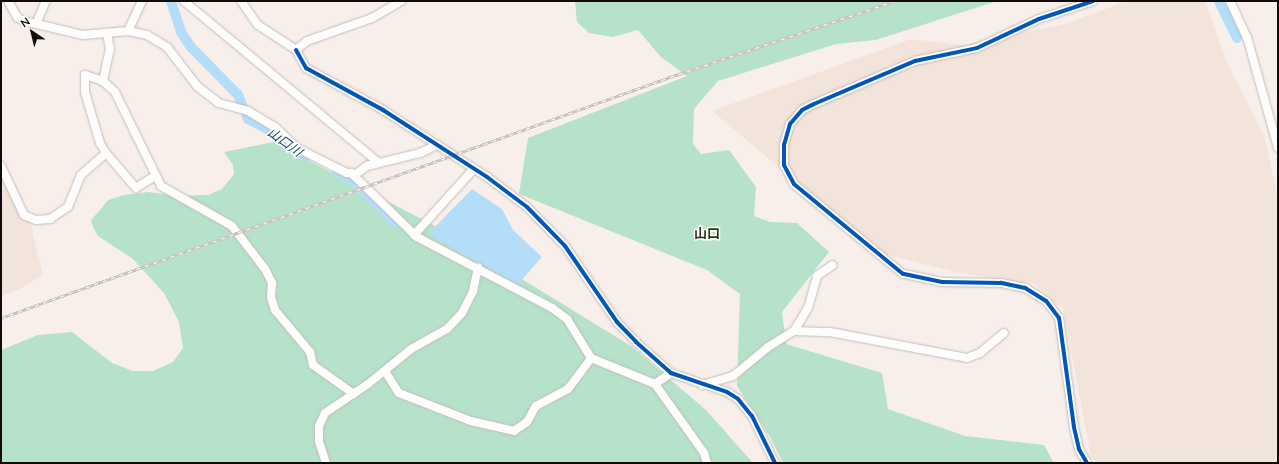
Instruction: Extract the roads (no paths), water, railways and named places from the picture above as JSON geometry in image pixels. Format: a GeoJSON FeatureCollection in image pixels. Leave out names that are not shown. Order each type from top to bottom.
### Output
{"type":"FeatureCollection","features":[{"type":"Feature","properties":{"kind":"street"},"geometry":{"type":"LineString","coordinates":[[8,1],[18,18],[36,24],[83,35],[128,31],[147,35],[167,48],[197,86],[219,103],[244,110],[275,127],[297,148],[350,172],[356,174],[378,162],[420,153],[437,145]]}},
{"type":"Feature","properties":{"kind":"street"},"geometry":{"type":"LineString","coordinates":[[36,24],[46,1]]}},
{"type":"Feature","properties":{"kind":"street"},"geometry":{"type":"LineString","coordinates":[[128,31],[142,1]]}},
{"type":"Feature","properties":{"kind":"street"},"geometry":{"type":"LineString","coordinates":[[184,1],[378,162]]}},
{"type":"Feature","properties":{"kind":"street"},"geometry":{"type":"LineString","coordinates":[[241,1],[258,25],[296,50],[306,68],[383,110],[473,170],[487,177],[541,220],[565,246],[617,322],[671,373],[701,385],[728,392],[738,399],[752,416],[774,463]]}},
{"type":"Feature","properties":{"kind":"street"},"geometry":{"type":"LineString","coordinates":[[296,50],[308,41],[372,18],[401,1]]}},
{"type":"Feature","properties":{"kind":"street"},"geometry":{"type":"LineString","coordinates":[[1088,463],[1079,449],[1074,427],[1059,318],[1046,301],[1025,288],[1001,283],[942,282],[903,274],[794,184],[784,165],[784,145],[790,124],[808,107],[915,61],[977,48],[1039,18],[1093,1]]}},
{"type":"Feature","properties":{"kind":"street"},"geometry":{"type":"LineString","coordinates":[[1230,1],[1247,37],[1278,148]]}},
{"type":"Feature","properties":{"kind":"street"},"geometry":{"type":"LineString","coordinates":[[104,81],[110,50],[107,33]]}},
{"type":"Feature","properties":{"kind":"street"},"geometry":{"type":"LineString","coordinates":[[155,176],[136,188],[106,153],[100,143],[85,92],[85,75],[104,81],[115,92],[155,176],[170,193],[232,226],[265,269],[272,283],[271,298],[275,310],[310,352],[313,365],[354,394]]}},
{"type":"Feature","properties":{"kind":"street"},"geometry":{"type":"LineString","coordinates":[[2,168],[24,215],[36,220],[50,219],[68,207],[81,176],[106,153]]}},
{"type":"Feature","properties":{"kind":"street"},"geometry":{"type":"LineString","coordinates":[[414,235],[473,170]]}},
{"type":"Feature","properties":{"kind":"street"},"geometry":{"type":"LineString","coordinates":[[350,172],[414,235],[540,301],[567,319],[591,358],[655,384],[704,453],[707,463]]}},
{"type":"Feature","properties":{"kind":"street"},"geometry":{"type":"LineString","coordinates":[[701,385],[733,376],[768,347],[794,331],[808,308],[817,276],[833,265]]}},
{"type":"Feature","properties":{"kind":"street"},"geometry":{"type":"LineString","coordinates":[[326,463],[319,441],[319,426],[325,413],[354,394],[411,349],[447,329],[462,313],[473,291],[478,268]]}},
{"type":"Feature","properties":{"kind":"street"},"geometry":{"type":"LineString","coordinates":[[794,331],[830,332],[967,358],[980,353],[1004,333]]}},
{"type":"Feature","properties":{"kind":"street"},"geometry":{"type":"LineString","coordinates":[[384,371],[399,393],[472,421],[514,431],[527,422],[536,406],[568,389],[591,358]]}},
{"type":"Feature","properties":{"kind":"street"},"geometry":{"type":"LineString","coordinates":[[655,384],[671,373]]}},
{"type":"Feature","properties":{"kind":"water"},"geometry":{"type":"Polygon","coordinates":[[[472,189],[502,209],[513,230],[542,257],[518,284],[428,234],[472,189]]]}},
{"type":"Feature","properties":{"kind":"waterway","name":"山口川"},"geometry":{"type":"LineString","coordinates":[[171,1],[181,32],[190,46],[238,95],[248,119],[268,129],[284,145],[306,156]]}},
{"type":"Feature","properties":{"kind":"waterway"},"geometry":{"type":"LineString","coordinates":[[1219,1],[1237,38]]}},
{"type":"Feature","properties":{"kind":"waterway","name":"山口川"},"geometry":{"type":"LineString","coordinates":[[337,171],[354,182],[396,224]]}},
{"type":"Feature","properties":{"kind":"railway"},"geometry":{"type":"LineString","coordinates":[[1,318],[670,77],[895,1]]}},
{"type":"Feature","properties":{"kind":"district","name":"山口"},"geometry":{"type":"Point","coordinates":[707,233]}}]}
